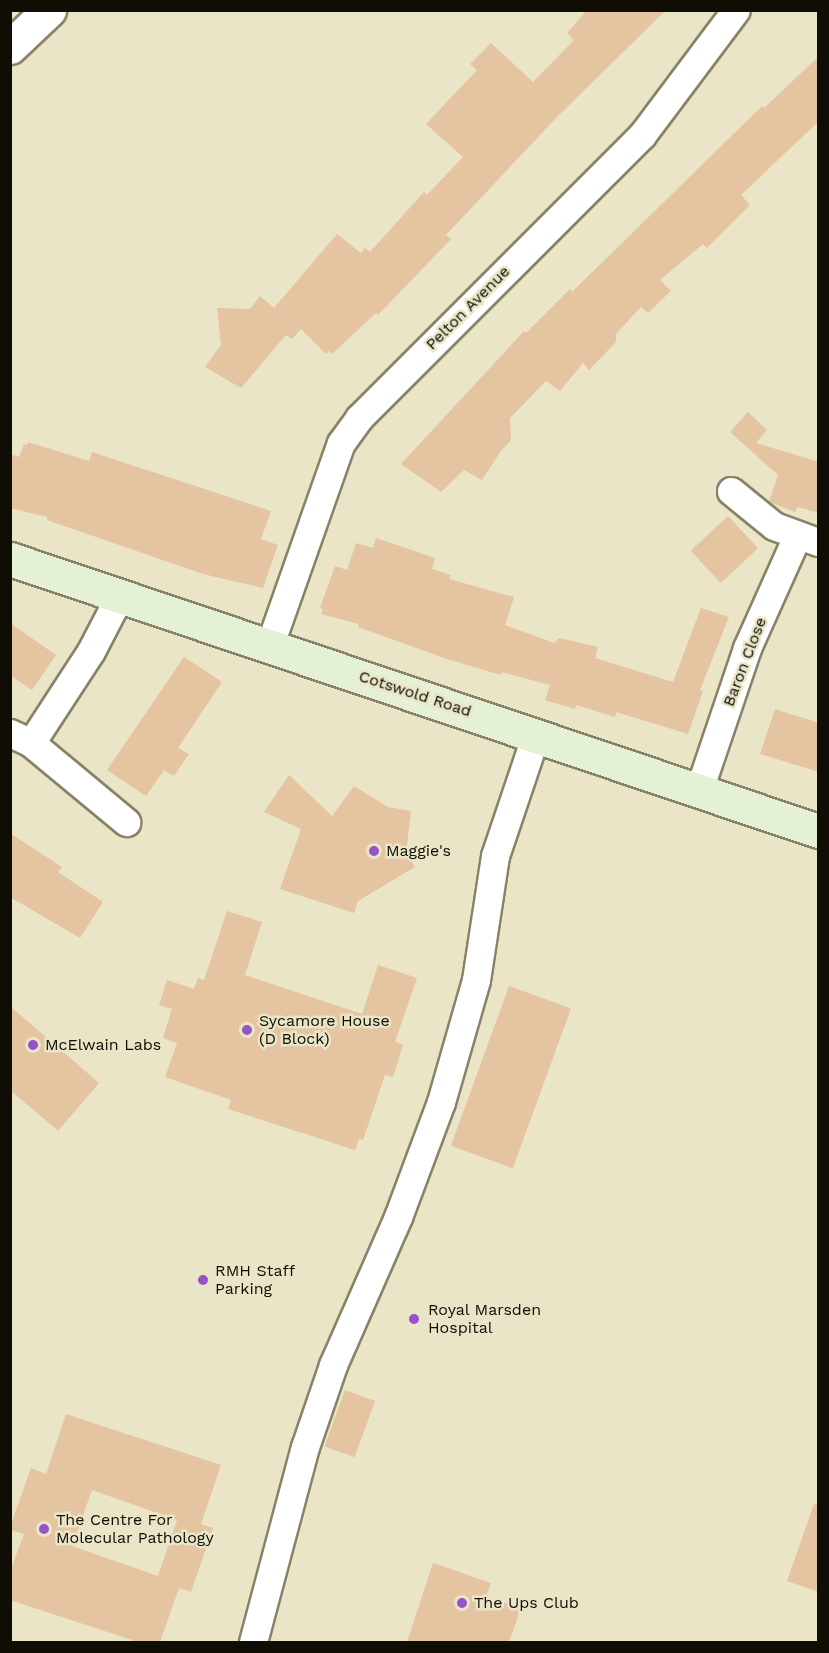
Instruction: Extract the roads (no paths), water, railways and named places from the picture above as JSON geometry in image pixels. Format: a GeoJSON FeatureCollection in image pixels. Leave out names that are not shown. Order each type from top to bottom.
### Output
{"type":"FeatureCollection","features":[{"type":"Feature","properties":{"kind":"main road","name":"Cotswold Road"},"geometry":{"type":"LineString","coordinates":[[10,560],[536,734],[819,831]]}},
{"type":"Feature","properties":{"kind":"street"},"geometry":{"type":"LineString","coordinates":[[10,47],[49,10]]}},
{"type":"Feature","properties":{"kind":"street","name":"Pelton Avenue"},"geometry":{"type":"LineString","coordinates":[[269,647],[341,443],[358,418],[642,135],[736,10]]}},
{"type":"Feature","properties":{"kind":"street","name":"Baron Close"},"geometry":{"type":"LineString","coordinates":[[699,790],[747,648],[808,539],[774,526],[731,491]]}},
{"type":"Feature","properties":{"kind":"street"},"geometry":{"type":"LineString","coordinates":[[119,597],[91,651],[21,738],[126,822]]}},
{"type":"Feature","properties":{"kind":"street"},"geometry":{"type":"LineString","coordinates":[[253,1642],[305,1447],[333,1365],[399,1217],[441,1102],[476,980],[495,856],[536,734]]}},
{"type":"Feature","properties":{"kind":"place","name":"Maggie's"},"geometry":{"type":"Point","coordinates":[374,851]}},
{"type":"Feature","properties":{"kind":"place","name":"Sycamore House (D Block)"},"geometry":{"type":"Point","coordinates":[247,1030]}},
{"type":"Feature","properties":{"kind":"place","name":"McElwain Labs"},"geometry":{"type":"Point","coordinates":[33,1045]}},
{"type":"Feature","properties":{"kind":"place","name":"RMH Staff Parking"},"geometry":{"type":"Point","coordinates":[203,1280]}},
{"type":"Feature","properties":{"kind":"place","name":"Royal Marsden Hospital"},"geometry":{"type":"Point","coordinates":[414,1319]}},
{"type":"Feature","properties":{"kind":"place","name":"The Centre For Molecular Pathology"},"geometry":{"type":"Point","coordinates":[44,1529]}},
{"type":"Feature","properties":{"kind":"place","name":"The Ups Club"},"geometry":{"type":"Point","coordinates":[462,1603]}}]}
